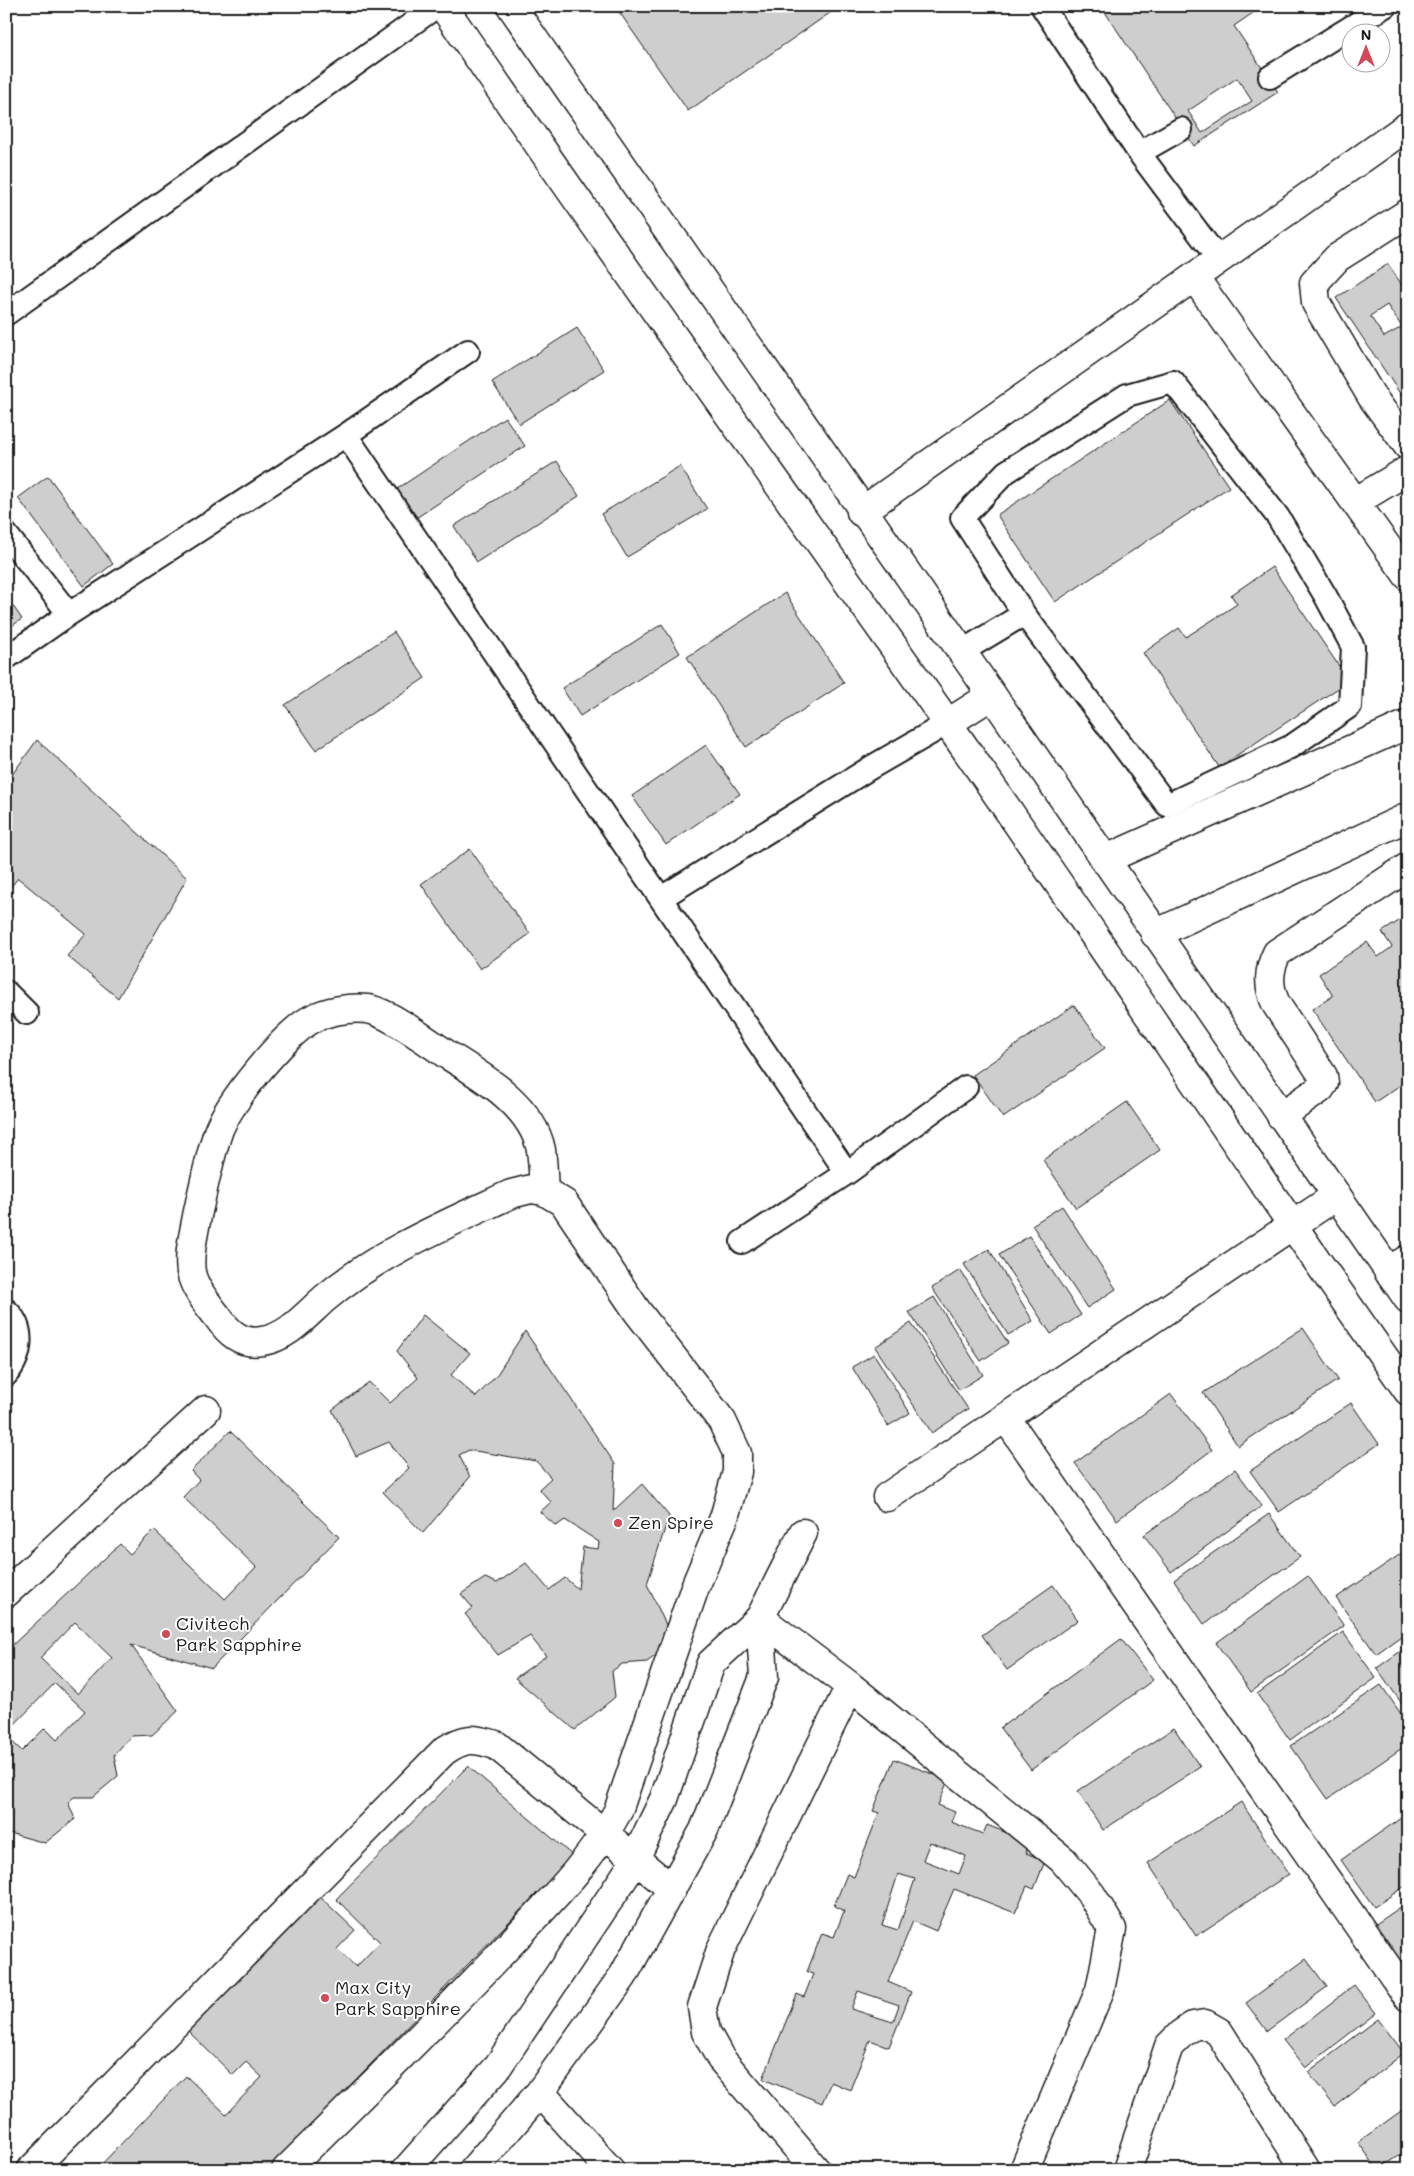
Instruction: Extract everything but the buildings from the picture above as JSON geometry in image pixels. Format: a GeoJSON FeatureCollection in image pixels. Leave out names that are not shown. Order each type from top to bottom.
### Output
{"type":"FeatureCollection","features":[{"type":"Feature","properties":{"kind":"street"},"geometry":{"type":"LineString","coordinates":[[442,6],[611,250],[948,723],[1292,1227],[1408,1391]]}},
{"type":"Feature","properties":{"kind":"street"},"geometry":{"type":"LineString","coordinates":[[511,6],[862,512],[992,695],[1336,1196],[1398,1265],[1408,1299]]}},
{"type":"Feature","properties":{"kind":"street"},"geometry":{"type":"LineString","coordinates":[[862,512],[1408,126]]}},
{"type":"Feature","properties":{"kind":"street"},"geometry":{"type":"LineString","coordinates":[[1408,213],[1337,258],[1314,283],[1316,303],[1372,397],[1408,446]]}},
{"type":"Feature","properties":{"kind":"street"},"geometry":{"type":"LineString","coordinates":[[1194,277],[1408,576]]}},
{"type":"Feature","properties":{"kind":"street"},"geometry":{"type":"LineString","coordinates":[[1355,502],[1408,470]]}},
{"type":"Feature","properties":{"kind":"street"},"geometry":{"type":"LineString","coordinates":[[948,723],[992,695]]}},
{"type":"Feature","properties":{"kind":"street"},"geometry":{"type":"LineString","coordinates":[[1104,860],[1408,724]]}},
{"type":"Feature","properties":{"kind":"street"},"geometry":{"type":"LineString","coordinates":[[1155,934],[1408,817]]}},
{"type":"Feature","properties":{"kind":"street"},"geometry":{"type":"LineString","coordinates":[[1280,1116],[1320,1089],[1324,1083],[1323,1076],[1276,1004],[1271,993],[1269,977],[1277,953],[1408,867]]}},
{"type":"Feature","properties":{"kind":"street"},"geometry":{"type":"LineString","coordinates":[[286,2170],[466,1991],[573,1877],[606,1835],[618,1811],[695,1587],[724,1518],[738,1472],[737,1453],[722,1421],[638,1311],[564,1203],[544,1191],[531,1189],[511,1194],[373,1262],[342,1284],[280,1337],[260,1342],[235,1338],[200,1293],[191,1272],[191,1250],[201,1198],[218,1130],[231,1106],[284,1041],[311,1019],[332,1011],[368,1009],[391,1019],[480,1075],[516,1106],[534,1129],[541,1150],[544,1191]]}},
{"type":"Feature","properties":{"kind":"street"},"geometry":{"type":"LineString","coordinates":[[887,1497],[1336,1196]]}},
{"type":"Feature","properties":{"kind":"street"},"geometry":{"type":"LineString","coordinates":[[6,1593],[206,1410]]}},
{"type":"Feature","properties":{"kind":"street"},"geometry":{"type":"LineString","coordinates":[[1006,1418],[1408,1996]]}},
{"type":"Feature","properties":{"kind":"street"},"geometry":{"type":"LineString","coordinates":[[406,2170],[496,2069],[635,1858],[664,1799],[711,1663],[760,1618],[803,1533]]}},
{"type":"Feature","properties":{"kind":"street"},"geometry":{"type":"LineString","coordinates":[[760,1618],[850,1686],[1063,1860],[1091,1894],[1112,1929],[1100,1990],[1024,2170]]}},
{"type":"Feature","properties":{"kind":"street"},"geometry":{"type":"LineString","coordinates":[[473,2170],[540,2092],[623,1976],[704,1830],[764,1676],[760,1618]]}},
{"type":"Feature","properties":{"kind":"street"},"geometry":{"type":"LineString","coordinates":[[816,2170],[721,2059],[706,2032],[702,2007],[721,1949],[850,1686]]}},
{"type":"Feature","properties":{"kind":"street"},"geometry":{"type":"LineString","coordinates":[[31,2170],[444,1751],[461,1740],[479,1740],[496,1745],[672,1889]]}},
{"type":"Feature","properties":{"kind":"street"},"geometry":{"type":"LineString","coordinates":[[1127,2170],[1169,2046],[1180,2034],[1193,2026],[1205,2024],[1219,2032],[1233,2052],[1306,2170]]}},
{"type":"Feature","properties":{"kind":"street"},"geometry":{"type":"LineString","coordinates":[[540,2092],[610,2170]]}},
{"type":"Feature","properties":{"kind":"lane"},"geometry":{"type":"LineString","coordinates":[[6,314],[437,6]]}},
{"type":"Feature","properties":{"kind":"lane"},"geometry":{"type":"LineString","coordinates":[[1042,6],[1139,153],[1218,260]]}},
{"type":"Feature","properties":{"kind":"lane"},"geometry":{"type":"LineString","coordinates":[[1270,77],[1385,6]]}},
{"type":"Feature","properties":{"kind":"lane"},"geometry":{"type":"LineString","coordinates":[[1139,153],[1180,129]]}},
{"type":"Feature","properties":{"kind":"lane"},"geometry":{"type":"LineString","coordinates":[[6,658],[69,614],[346,435],[468,351]]}},
{"type":"Feature","properties":{"kind":"lane"},"geometry":{"type":"LineString","coordinates":[[1173,382],[1278,517],[1325,595],[1353,647],[1350,706],[1292,746],[1166,805],[1024,614],[962,518],[1006,472],[1127,395],[1173,382]]}},
{"type":"Feature","properties":{"kind":"lane"},"geometry":{"type":"LineString","coordinates":[[346,435],[847,1173]]}},
{"type":"Feature","properties":{"kind":"lane"},"geometry":{"type":"LineString","coordinates":[[6,534],[69,614]]}},
{"type":"Feature","properties":{"kind":"lane"},"geometry":{"type":"LineString","coordinates":[[961,652],[1024,614]]}},
{"type":"Feature","properties":{"kind":"lane"},"geometry":{"type":"LineString","coordinates":[[662,898],[870,768],[948,723]]}},
{"type":"Feature","properties":{"kind":"lane"},"geometry":{"type":"LineString","coordinates":[[6,992],[27,1013]]}},
{"type":"Feature","properties":{"kind":"lane"},"geometry":{"type":"LineString","coordinates":[[742,1242],[847,1173],[966,1088]]}},
{"type":"Feature","properties":{"kind":"lane"},"geometry":{"type":"LineString","coordinates":[[6,1310],[21,1336],[19,1354],[6,1374]]}},
{"type":"Feature","properties":{"kind":"place","name":"Zen Spire"},"geometry":{"type":"Point","coordinates":[618,1523]}},
{"type":"Feature","properties":{"kind":"place","name":"Civitech Park Sapphire"},"geometry":{"type":"Point","coordinates":[166,1634]}},
{"type":"Feature","properties":{"kind":"place","name":"Max City Park Sapphire"},"geometry":{"type":"Point","coordinates":[325,1998]}}]}
